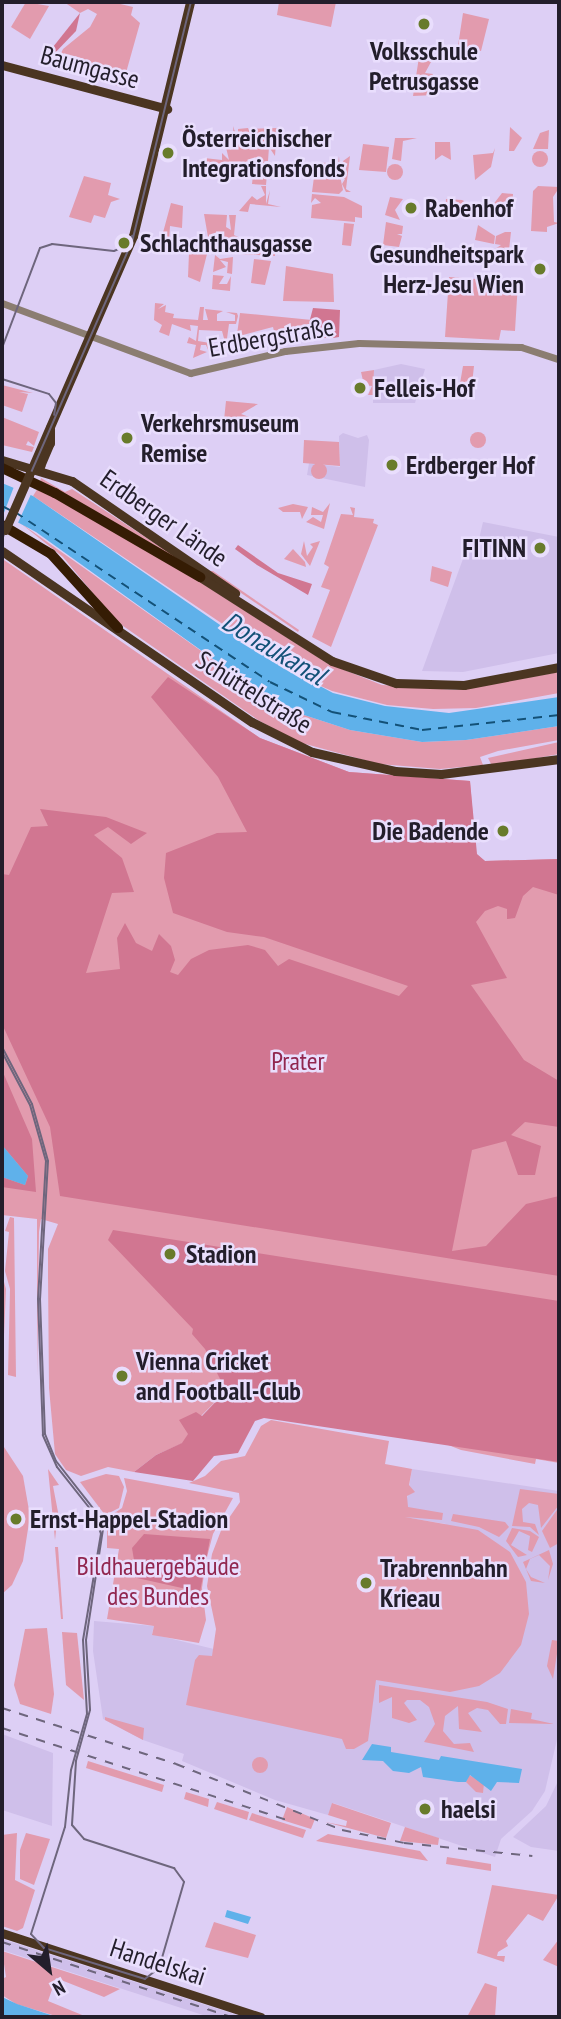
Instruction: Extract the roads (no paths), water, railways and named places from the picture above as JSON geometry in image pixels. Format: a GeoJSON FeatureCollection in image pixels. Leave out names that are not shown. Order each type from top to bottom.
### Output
{"type":"FeatureCollection","features":[{"type":"Feature","properties":{"kind":"highway"},"geometry":{"type":"LineString","coordinates":[[2,468],[102,519],[200,577]]}},
{"type":"Feature","properties":{"kind":"highway"},"geometry":{"type":"LineString","coordinates":[[3,531],[51,554],[90,601],[118,628]]}},
{"type":"Feature","properties":{"kind":"main road"},"geometry":{"type":"LineString","coordinates":[[3,531],[30,472],[40,466],[51,440],[50,428],[133,236],[167,109],[190,2]]}},
{"type":"Feature","properties":{"kind":"main road","name":"Baumgasse"},"geometry":{"type":"LineString","coordinates":[[2,65],[167,109]]}},
{"type":"Feature","properties":{"kind":"main road","name":"Erdberger Lände"},"geometry":{"type":"LineString","coordinates":[[2,460],[30,472],[83,488],[331,661],[396,683],[464,685],[559,667]]}},
{"type":"Feature","properties":{"kind":"main road","name":"Schüttelstraße"},"geometry":{"type":"LineString","coordinates":[[2,551],[277,737],[342,761],[441,774],[559,759]]}},
{"type":"Feature","properties":{"kind":"main road","name":"Erdberger Lände"},"geometry":{"type":"LineString","coordinates":[[200,577],[265,617]]}},
{"type":"Feature","properties":{"kind":"main road","name":"Handelskai"},"geometry":{"type":"LineString","coordinates":[[2,1933],[261,2017]]}},
{"type":"Feature","properties":{"kind":"street","name":"Erdbergstraße"},"geometry":{"type":"LineString","coordinates":[[2,303],[190,373],[285,351],[359,342],[521,347],[559,359]]}},
{"type":"Feature","properties":{"kind":"water","name":"Donaukanal"},"geometry":{"type":"Polygon","coordinates":[[[2,483],[33,496],[271,660],[333,693],[385,706],[449,713],[559,697],[559,726],[466,740],[422,742],[350,730],[301,714],[255,689],[36,532],[2,514],[2,483]]]}},
{"type":"Feature","properties":{"kind":"water"},"geometry":{"type":"Polygon","coordinates":[[[2,1145],[28,1176],[25,1185],[2,1177],[2,1145]]]}},
{"type":"Feature","properties":{"kind":"water"},"geometry":{"type":"Polygon","coordinates":[[[372,1744],[391,1747],[391,1752],[439,1760],[441,1756],[522,1769],[519,1783],[497,1782],[491,1791],[470,1775],[466,1782],[458,1782],[423,1777],[421,1767],[409,1773],[393,1771],[383,1761],[362,1760],[372,1744]]]}},
{"type":"Feature","properties":{"kind":"water"},"geometry":{"type":"Polygon","coordinates":[[[227,1910],[251,1917],[248,1924],[225,1917],[227,1910]]]}},
{"type":"Feature","properties":{"kind":"water"},"geometry":{"type":"Polygon","coordinates":[[[2,1997],[17,2004],[57,2017],[2,2017],[2,1997]]]}},
{"type":"Feature","properties":{"kind":"tram line"},"geometry":{"type":"LineString","coordinates":[[2,539],[132,242],[191,2]]}},
{"type":"Feature","properties":{"kind":"tram line"},"geometry":{"type":"LineString","coordinates":[[2,348],[40,248],[52,244],[114,251],[126,246],[132,236]]}},
{"type":"Feature","properties":{"kind":"tram line"},"geometry":{"type":"LineString","coordinates":[[2,379],[49,394],[56,403],[54,415]]}},
{"type":"Feature","properties":{"kind":"tram line"},"geometry":{"type":"LineString","coordinates":[[2,1047],[32,1104],[48,1161],[40,1299],[45,1434],[56,1461],[96,1512],[103,1529],[86,1640],[90,1710],[76,1761],[72,1825],[84,1839],[174,1868],[184,1882],[159,1968],[145,1979],[44,1948],[31,1934],[65,1827],[71,1770],[87,1714],[83,1640],[101,1534],[95,1515],[57,1467],[43,1435],[38,1299],[46,1161],[30,1105],[2,1052]]}},
{"type":"Feature","properties":{"kind":"railway"},"geometry":{"type":"LineString","coordinates":[[2,1708],[176,1764],[342,1830],[404,1843],[532,1856]]}},
{"type":"Feature","properties":{"kind":"railway"},"geometry":{"type":"LineString","coordinates":[[2,1728],[290,1821]]}},
{"type":"Feature","properties":{"kind":"railway"},"geometry":{"type":"LineString","coordinates":[[2,1942],[232,2017]]}},
{"type":"Feature","properties":{"kind":"place","name":"Volksschule Petrusgasse"},"geometry":{"type":"Point","coordinates":[424,24]}},
{"type":"Feature","properties":{"kind":"place","name":"Österreichischer Integrationsfonds"},"geometry":{"type":"Point","coordinates":[168,153]}},
{"type":"Feature","properties":{"kind":"place","name":"Rabenhof"},"geometry":{"type":"Point","coordinates":[411,208]}},
{"type":"Feature","properties":{"kind":"place","name":"Schlachthausgasse"},"geometry":{"type":"Point","coordinates":[124,243]}},
{"type":"Feature","properties":{"kind":"place","name":"Gesundheitspark Herz-Jesu Wien"},"geometry":{"type":"Point","coordinates":[540,269]}},
{"type":"Feature","properties":{"kind":"place","name":"Felleis-Hof"},"geometry":{"type":"Point","coordinates":[360,388]}},
{"type":"Feature","properties":{"kind":"place","name":"Verkehrsmuseum Remise"},"geometry":{"type":"Point","coordinates":[127,438]}},
{"type":"Feature","properties":{"kind":"place","name":"Erdberger Hof"},"geometry":{"type":"Point","coordinates":[392,465]}},
{"type":"Feature","properties":{"kind":"place","name":"FITINN"},"geometry":{"type":"Point","coordinates":[540,548]}},
{"type":"Feature","properties":{"kind":"place","name":"Die Badende"},"geometry":{"type":"Point","coordinates":[503,831]}},
{"type":"Feature","properties":{"kind":"place","name":"Stadion"},"geometry":{"type":"Point","coordinates":[170,1254]}},
{"type":"Feature","properties":{"kind":"place","name":"Vienna Cricket and Football-Club"},"geometry":{"type":"Point","coordinates":[122,1376]}},
{"type":"Feature","properties":{"kind":"place","name":"Ernst-Happel-Stadion"},"geometry":{"type":"Point","coordinates":[16,1519]}},
{"type":"Feature","properties":{"kind":"place","name":"Trabrennbahn Krieau"},"geometry":{"type":"Point","coordinates":[366,1583]}},
{"type":"Feature","properties":{"kind":"place","name":"haelsi"},"geometry":{"type":"Point","coordinates":[425,1809]}},
{"type":"Feature","properties":{"kind":"park label","name":"Prater"},"geometry":{"type":"Point","coordinates":[298,1061]}},
{"type":"Feature","properties":{"kind":"park label","name":"Bildhauergebäude des Bundes"},"geometry":{"type":"Point","coordinates":[158,1581]}}]}
